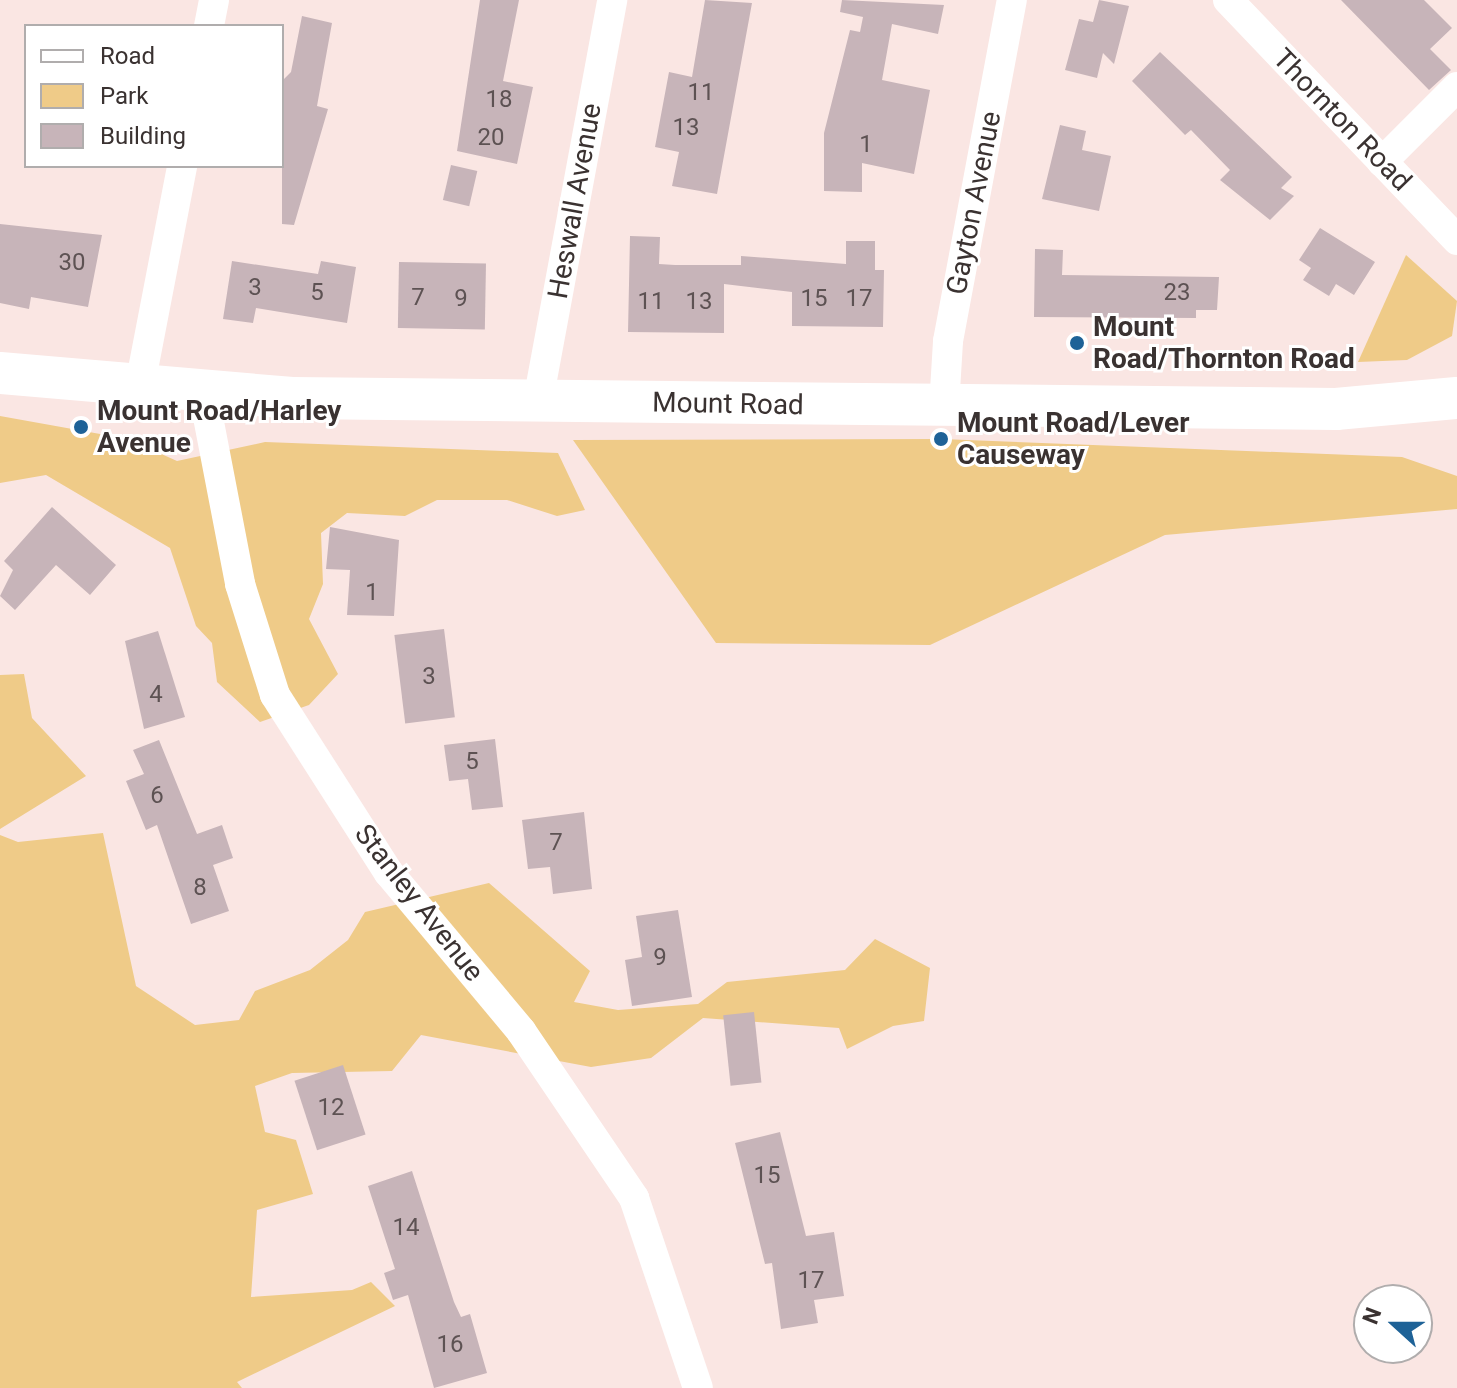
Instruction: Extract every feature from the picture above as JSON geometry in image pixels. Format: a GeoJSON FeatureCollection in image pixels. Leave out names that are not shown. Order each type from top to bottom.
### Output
{"type":"FeatureCollection","features":[{"type":"Feature","properties":{"kind":"main road","name":"Mount Road"},"geometry":{"type":"LineString","coordinates":[[0,373],[203,391],[538,401],[1336,409],[1457,398]]}},
{"type":"Feature","properties":{"kind":"street"},"geometry":{"type":"LineString","coordinates":[[209,24],[214,0]]}},
{"type":"Feature","properties":{"kind":"street","name":"Heswall Avenue"},"geometry":{"type":"LineString","coordinates":[[538,401],[612,0]]}},
{"type":"Feature","properties":{"kind":"street","name":"Gayton Avenue"},"geometry":{"type":"LineString","coordinates":[[944,407],[948,341],[1012,0]]}},
{"type":"Feature","properties":{"kind":"street","name":"Thornton Road"},"geometry":{"type":"LineString","coordinates":[[1228,0],[1457,240]]}},
{"type":"Feature","properties":{"kind":"street"},"geometry":{"type":"LineString","coordinates":[[1382,162],[1457,87]]}},
{"type":"Feature","properties":{"kind":"street"},"geometry":{"type":"LineString","coordinates":[[140,385],[182,168]]}},
{"type":"Feature","properties":{"kind":"street","name":"Stanley Avenue"},"geometry":{"type":"LineString","coordinates":[[203,391],[240,584],[275,695],[389,873],[521,1031],[617,1170],[660,1265],[698,1388]]}},
{"type":"Feature","properties":{"kind":"green space"},"geometry":{"type":"Polygon","coordinates":[[[1406,255],[1457,301],[1452,336],[1407,360],[1358,362],[1406,255]]]}},
{"type":"Feature","properties":{"kind":"green space"},"geometry":{"type":"Polygon","coordinates":[[[0,416],[128,439],[177,461],[265,442],[558,453],[585,510],[557,516],[507,500],[437,500],[405,516],[347,513],[321,533],[323,584],[309,619],[338,674],[309,705],[260,722],[217,682],[212,643],[196,626],[170,548],[46,475],[0,483],[0,416]]]}},
{"type":"Feature","properties":{"kind":"green space"},"geometry":{"type":"Polygon","coordinates":[[[941,439],[1402,457],[1457,476],[1457,509],[1165,535],[930,645],[716,643],[573,440],[941,439]]]}},
{"type":"Feature","properties":{"kind":"green space"},"geometry":{"type":"Polygon","coordinates":[[[24,674],[32,718],[86,776],[0,829],[0,675],[24,674]]]}},
{"type":"Feature","properties":{"kind":"green space"},"geometry":{"type":"Polygon","coordinates":[[[103,833],[136,986],[195,1025],[239,1020],[255,991],[310,970],[348,940],[365,912],[489,883],[590,971],[574,1002],[618,1010],[698,1004],[727,982],[845,970],[875,939],[930,968],[924,1021],[893,1026],[847,1049],[839,1028],[703,1018],[651,1058],[591,1067],[421,1035],[392,1071],[292,1073],[255,1086],[265,1132],[296,1140],[313,1194],[257,1210],[251,1297],[352,1290],[371,1282],[395,1306],[237,1382],[242,1388],[0,1388],[0,835],[18,842],[103,833]]]}},
{"type":"Feature","properties":{"kind":"building"},"geometry":{"type":"Polygon","coordinates":[[[480,0],[519,0],[503,81],[533,87],[517,164],[457,151],[480,0]]]}},
{"type":"Feature","properties":{"kind":"building"},"geometry":{"type":"Polygon","coordinates":[[[705,0],[752,3],[717,194],[672,186],[679,152],[655,147],[669,72],[692,77],[705,0]]]}},
{"type":"Feature","properties":{"kind":"building"},"geometry":{"type":"Polygon","coordinates":[[[842,0],[944,5],[938,34],[892,24],[882,80],[930,90],[914,174],[862,163],[862,192],[824,191],[824,133],[850,30],[860,32],[863,17],[840,12],[842,0]]]}},
{"type":"Feature","properties":{"kind":"building"},"geometry":{"type":"Polygon","coordinates":[[[1099,0],[1129,6],[1114,64],[1103,53],[1097,78],[1065,70],[1079,19],[1093,22],[1099,0]]]}},
{"type":"Feature","properties":{"kind":"building"},"geometry":{"type":"Polygon","coordinates":[[[1341,0],[1424,0],[1452,28],[1430,49],[1451,70],[1429,90],[1341,0]]]}},
{"type":"Feature","properties":{"kind":"building"},"geometry":{"type":"Polygon","coordinates":[[[302,16],[332,23],[317,106],[328,109],[294,225],[282,224],[284,79],[291,72],[302,16]]]}},
{"type":"Feature","properties":{"kind":"building"},"geometry":{"type":"Polygon","coordinates":[[[1160,52],[1292,177],[1281,188],[1294,196],[1270,220],[1220,180],[1230,170],[1191,130],[1185,135],[1132,81],[1160,52]]]}},
{"type":"Feature","properties":{"kind":"building"},"geometry":{"type":"Polygon","coordinates":[[[1060,125],[1086,131],[1082,150],[1111,156],[1099,211],[1042,199],[1060,125]]]}},
{"type":"Feature","properties":{"kind":"building"},"geometry":{"type":"Polygon","coordinates":[[[451,165],[477,171],[469,206],[443,200],[451,165]]]}},
{"type":"Feature","properties":{"kind":"building"},"geometry":{"type":"Polygon","coordinates":[[[0,224],[102,235],[88,307],[31,297],[29,309],[0,303],[0,224]]]}},
{"type":"Feature","properties":{"kind":"building"},"geometry":{"type":"Polygon","coordinates":[[[1320,228],[1375,262],[1354,295],[1336,284],[1329,296],[1303,280],[1311,268],[1299,260],[1320,228]]]}},
{"type":"Feature","properties":{"kind":"building"},"geometry":{"type":"Polygon","coordinates":[[[630,236],[660,237],[659,264],[675,265],[741,265],[741,256],[846,264],[846,241],[875,241],[875,270],[884,270],[883,327],[792,326],[792,292],[724,284],[724,333],[628,332],[630,236]]]}},
{"type":"Feature","properties":{"kind":"building"},"geometry":{"type":"Polygon","coordinates":[[[1035,249],[1063,250],[1062,275],[1219,277],[1217,310],[1196,310],[1196,318],[1034,317],[1035,249]]]}},
{"type":"Feature","properties":{"kind":"building"},"geometry":{"type":"Polygon","coordinates":[[[232,261],[318,274],[321,261],[356,267],[347,323],[256,308],[253,323],[223,319],[232,261]]]}},
{"type":"Feature","properties":{"kind":"building"},"geometry":{"type":"Polygon","coordinates":[[[399,262],[486,264],[485,330],[398,328],[399,262]]]}},
{"type":"Feature","properties":{"kind":"building"},"geometry":{"type":"Polygon","coordinates":[[[52,507],[116,565],[90,595],[56,565],[15,610],[0,596],[13,570],[4,561],[52,507]]]}},
{"type":"Feature","properties":{"kind":"building"},"geometry":{"type":"Polygon","coordinates":[[[330,527],[399,540],[394,616],[347,615],[350,570],[326,569],[330,527]]]}},
{"type":"Feature","properties":{"kind":"building"},"geometry":{"type":"Polygon","coordinates":[[[444,629],[455,717],[405,723],[394,635],[444,629]]]}},
{"type":"Feature","properties":{"kind":"building"},"geometry":{"type":"Polygon","coordinates":[[[158,631],[185,717],[144,729],[125,641],[158,631]]]}},
{"type":"Feature","properties":{"kind":"building"},"geometry":{"type":"Polygon","coordinates":[[[495,739],[503,807],[472,810],[468,779],[449,781],[444,745],[495,739]]]}},
{"type":"Feature","properties":{"kind":"building"},"geometry":{"type":"Polygon","coordinates":[[[159,740],[197,834],[222,825],[233,858],[213,865],[229,911],[191,924],[157,825],[146,830],[126,781],[144,774],[133,750],[159,740]]]}},
{"type":"Feature","properties":{"kind":"building"},"geometry":{"type":"Polygon","coordinates":[[[584,812],[592,889],[553,894],[550,867],[528,869],[522,820],[584,812]]]}},
{"type":"Feature","properties":{"kind":"building"},"geometry":{"type":"Polygon","coordinates":[[[678,910],[692,997],[632,1006],[625,960],[642,957],[636,916],[678,910]]]}},
{"type":"Feature","properties":{"kind":"building"},"geometry":{"type":"Polygon","coordinates":[[[754,1012],[761,1083],[731,1086],[723,1015],[754,1012]]]}},
{"type":"Feature","properties":{"kind":"building"},"geometry":{"type":"Polygon","coordinates":[[[343,1065],[366,1134],[317,1150],[294,1081],[343,1065]]]}},
{"type":"Feature","properties":{"kind":"building"},"geometry":{"type":"Polygon","coordinates":[[[780,1132],[806,1236],[834,1232],[844,1296],[814,1300],[818,1323],[781,1329],[772,1263],[765,1264],[735,1143],[780,1132]]]}},
{"type":"Feature","properties":{"kind":"building"},"geometry":{"type":"Polygon","coordinates":[[[412,1171],[454,1302],[461,1317],[470,1314],[487,1373],[434,1388],[408,1295],[393,1300],[384,1273],[395,1269],[368,1186],[412,1171]]]}},
{"type":"Feature","properties":{"kind":"place","name":"Mount Road/Thornton Road"},"geometry":{"type":"Point","coordinates":[1077,343]}},
{"type":"Feature","properties":{"kind":"place","name":"Mount Road/Harley Avenue"},"geometry":{"type":"Point","coordinates":[81,427]}},
{"type":"Feature","properties":{"kind":"place","name":"Mount Road/Lever Causeway"},"geometry":{"type":"Point","coordinates":[941,439]}}]}
